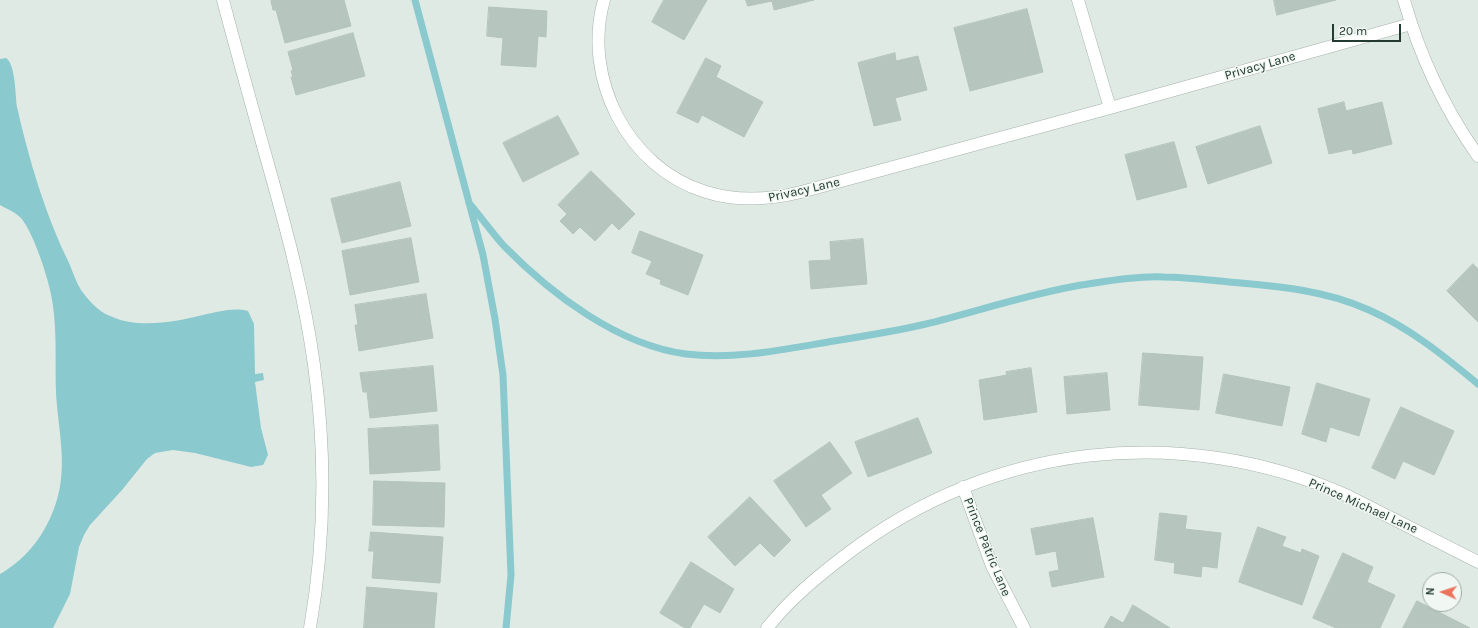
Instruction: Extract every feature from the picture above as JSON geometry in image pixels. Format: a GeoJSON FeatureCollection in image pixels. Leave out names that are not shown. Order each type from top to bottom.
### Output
{"type":"FeatureCollection","features":[{"type":"Feature","properties":{"kind":"street"},"geometry":{"type":"LineString","coordinates":[[223,0],[286,229],[304,309],[314,365],[321,445],[322,487],[318,562],[310,628]]}},
{"type":"Feature","properties":{"kind":"street","name":"Privacy Lane"},"geometry":{"type":"LineString","coordinates":[[604,0],[597,34],[598,58],[602,78],[609,100],[622,125],[642,153],[657,167],[688,185],[723,196],[760,200],[801,192],[1411,24]]}},
{"type":"Feature","properties":{"kind":"street"},"geometry":{"type":"LineString","coordinates":[[1078,0],[1110,108]]}},
{"type":"Feature","properties":{"kind":"street"},"geometry":{"type":"LineString","coordinates":[[1404,0],[1411,24],[1437,88],[1452,117],[1478,156]]}},
{"type":"Feature","properties":{"kind":"street","name":"Prince Michael Lane"},"geometry":{"type":"LineString","coordinates":[[767,628],[795,597],[819,575],[890,522],[921,506],[986,478],[1026,466],[1079,457],[1116,453],[1148,453],[1208,457],[1275,470],[1327,487],[1401,521],[1478,562]]}},
{"type":"Feature","properties":{"kind":"street","name":"Prince Patric Lane"},"geometry":{"type":"LineString","coordinates":[[963,487],[992,566],[1005,594],[1024,628]]}},
{"type":"Feature","properties":{"kind":"water"},"geometry":{"type":"Polygon","coordinates":[[[6,58],[12,67],[17,107],[38,186],[60,244],[84,294],[94,305],[106,314],[121,320],[133,322],[168,322],[225,310],[248,311],[254,324],[255,374],[263,373],[264,380],[255,382],[261,428],[268,455],[263,465],[251,467],[195,453],[173,450],[155,453],[147,459],[122,490],[90,525],[84,535],[79,547],[70,594],[53,628],[0,628],[0,574],[11,567],[29,551],[44,531],[58,496],[62,470],[56,393],[55,328],[52,297],[41,260],[26,225],[14,212],[0,205],[0,59],[6,58]]]}},
{"type":"Feature","properties":{"kind":"building"},"geometry":{"type":"Polygon","coordinates":[[[344,0],[351,26],[285,43],[276,10],[273,10],[271,1],[344,0]]]}},
{"type":"Feature","properties":{"kind":"building"},"geometry":{"type":"Polygon","coordinates":[[[664,0],[707,0],[684,40],[652,22],[664,0]]]}},
{"type":"Feature","properties":{"kind":"building"},"geometry":{"type":"Polygon","coordinates":[[[746,0],[814,0],[774,10],[772,1],[748,6],[746,0]]]}},
{"type":"Feature","properties":{"kind":"building"},"geometry":{"type":"Polygon","coordinates":[[[1274,0],[1336,0],[1277,15],[1274,0]]]}},
{"type":"Feature","properties":{"kind":"building"},"geometry":{"type":"Polygon","coordinates":[[[489,7],[547,11],[546,37],[538,36],[536,67],[501,65],[503,38],[487,36],[489,7]]]}},
{"type":"Feature","properties":{"kind":"building"},"geometry":{"type":"Polygon","coordinates":[[[1027,9],[1043,72],[970,91],[954,28],[1027,9]]]}},
{"type":"Feature","properties":{"kind":"building"},"geometry":{"type":"Polygon","coordinates":[[[353,33],[365,76],[296,95],[291,77],[293,77],[291,71],[293,70],[288,52],[353,33]]]}},
{"type":"Feature","properties":{"kind":"building"},"geometry":{"type":"Polygon","coordinates":[[[895,53],[896,61],[918,56],[927,90],[895,98],[901,120],[874,126],[858,63],[895,53]]]}},
{"type":"Feature","properties":{"kind":"building"},"geometry":{"type":"Polygon","coordinates":[[[706,58],[721,66],[716,77],[763,102],[744,137],[702,115],[698,123],[677,113],[706,58]]]}},
{"type":"Feature","properties":{"kind":"building"},"geometry":{"type":"Polygon","coordinates":[[[1344,102],[1346,111],[1382,102],[1392,144],[1353,154],[1352,149],[1329,154],[1318,109],[1344,102]]]}},
{"type":"Feature","properties":{"kind":"building"},"geometry":{"type":"Polygon","coordinates":[[[558,116],[579,154],[523,182],[503,143],[558,116]]]}},
{"type":"Feature","properties":{"kind":"building"},"geometry":{"type":"Polygon","coordinates":[[[1260,126],[1272,163],[1208,184],[1196,147],[1260,126]]]}},
{"type":"Feature","properties":{"kind":"building"},"geometry":{"type":"Polygon","coordinates":[[[1174,142],[1187,187],[1137,200],[1125,155],[1174,142]]]}},
{"type":"Feature","properties":{"kind":"building"},"geometry":{"type":"Polygon","coordinates":[[[591,171],[635,214],[619,230],[612,223],[595,241],[580,227],[573,234],[560,221],[567,214],[558,205],[591,171]]]}},
{"type":"Feature","properties":{"kind":"building"},"geometry":{"type":"Polygon","coordinates":[[[400,182],[411,226],[342,243],[331,199],[400,182]]]}},
{"type":"Feature","properties":{"kind":"building"},"geometry":{"type":"Polygon","coordinates":[[[640,231],[703,255],[688,295],[660,284],[661,280],[646,274],[652,261],[632,253],[640,231]]]}},
{"type":"Feature","properties":{"kind":"building"},"geometry":{"type":"Polygon","coordinates":[[[411,238],[419,282],[350,295],[342,251],[411,238]]]}},
{"type":"Feature","properties":{"kind":"building"},"geometry":{"type":"Polygon","coordinates":[[[863,239],[867,284],[811,289],[809,261],[831,260],[830,242],[863,239]]]}},
{"type":"Feature","properties":{"kind":"building"},"geometry":{"type":"Polygon","coordinates":[[[1473,264],[1478,269],[1478,322],[1447,291],[1473,264]]]}},
{"type":"Feature","properties":{"kind":"building"},"geometry":{"type":"Polygon","coordinates":[[[426,294],[433,338],[359,351],[355,325],[358,325],[355,305],[426,294]]]}},
{"type":"Feature","properties":{"kind":"building"},"geometry":{"type":"Polygon","coordinates":[[[1143,353],[1203,357],[1199,410],[1139,405],[1143,353]]]}},
{"type":"Feature","properties":{"kind":"building"},"geometry":{"type":"Polygon","coordinates":[[[433,366],[437,411],[370,418],[367,392],[363,392],[360,373],[433,366]]]}},
{"type":"Feature","properties":{"kind":"building"},"geometry":{"type":"Polygon","coordinates":[[[1031,368],[1037,412],[984,420],[979,380],[1007,375],[1006,372],[1031,368]]]}},
{"type":"Feature","properties":{"kind":"building"},"geometry":{"type":"Polygon","coordinates":[[[1107,373],[1110,410],[1067,414],[1064,377],[1107,373]]]}},
{"type":"Feature","properties":{"kind":"building"},"geometry":{"type":"Polygon","coordinates":[[[1224,374],[1290,387],[1282,426],[1216,413],[1224,374]]]}},
{"type":"Feature","properties":{"kind":"building"},"geometry":{"type":"Polygon","coordinates":[[[1317,383],[1370,399],[1359,436],[1330,427],[1326,442],[1302,434],[1317,383]]]}},
{"type":"Feature","properties":{"kind":"building"},"geometry":{"type":"Polygon","coordinates":[[[1401,407],[1454,431],[1434,475],[1403,461],[1395,479],[1372,468],[1401,407]]]}},
{"type":"Feature","properties":{"kind":"building"},"geometry":{"type":"Polygon","coordinates":[[[918,418],[932,453],[868,477],[855,442],[918,418]]]}},
{"type":"Feature","properties":{"kind":"building"},"geometry":{"type":"Polygon","coordinates":[[[438,425],[440,470],[370,474],[368,429],[438,425]]]}},
{"type":"Feature","properties":{"kind":"building"},"geometry":{"type":"Polygon","coordinates":[[[830,442],[852,473],[821,495],[831,509],[806,527],[774,481],[830,442]]]}},
{"type":"Feature","properties":{"kind":"building"},"geometry":{"type":"Polygon","coordinates":[[[374,481],[445,483],[444,527],[373,525],[374,481]]]}},
{"type":"Feature","properties":{"kind":"building"},"geometry":{"type":"Polygon","coordinates":[[[750,497],[791,540],[774,557],[760,543],[735,566],[708,537],[750,497]]]}},
{"type":"Feature","properties":{"kind":"building"},"geometry":{"type":"Polygon","coordinates":[[[1160,513],[1187,516],[1185,529],[1221,533],[1217,568],[1202,566],[1201,577],[1174,573],[1175,563],[1155,560],[1160,513]]]}},
{"type":"Feature","properties":{"kind":"building"},"geometry":{"type":"Polygon","coordinates":[[[1093,518],[1104,577],[1052,587],[1049,572],[1059,570],[1056,551],[1036,555],[1031,529],[1093,518]]]}},
{"type":"Feature","properties":{"kind":"building"},"geometry":{"type":"Polygon","coordinates":[[[1258,527],[1286,537],[1282,546],[1301,553],[1302,549],[1319,556],[1302,605],[1239,582],[1258,527]]]}},
{"type":"Feature","properties":{"kind":"building"},"geometry":{"type":"Polygon","coordinates":[[[371,532],[443,537],[440,583],[372,578],[374,551],[369,551],[371,532]]]}},
{"type":"Feature","properties":{"kind":"building"},"geometry":{"type":"Polygon","coordinates":[[[1343,553],[1373,567],[1367,582],[1395,595],[1380,628],[1336,628],[1313,618],[1343,553]]]}},
{"type":"Feature","properties":{"kind":"building"},"geometry":{"type":"Polygon","coordinates":[[[691,562],[734,589],[720,613],[704,604],[690,628],[685,628],[660,613],[691,562]]]}},
{"type":"Feature","properties":{"kind":"building"},"geometry":{"type":"Polygon","coordinates":[[[367,587],[437,593],[434,628],[364,628],[367,587]]]}},
{"type":"Feature","properties":{"kind":"building"},"geometry":{"type":"Polygon","coordinates":[[[1417,601],[1422,604],[1422,612],[1439,612],[1470,628],[1403,628],[1417,601]]]}},
{"type":"Feature","properties":{"kind":"building"},"geometry":{"type":"Polygon","coordinates":[[[1133,605],[1170,628],[1104,628],[1111,616],[1123,623],[1133,605]]]}},
{"type":"Feature","properties":{"kind":"waterway"},"geometry":{"type":"LineString","coordinates":[[415,0],[483,255],[495,319],[503,375],[511,575],[506,628]]}},
{"type":"Feature","properties":{"kind":"waterway"},"geometry":{"type":"LineString","coordinates":[[469,203],[504,246],[564,299],[611,329],[635,340],[661,349],[686,354],[723,356],[761,353],[915,327],[1023,298],[1081,285],[1133,278],[1172,277],[1283,287],[1318,293],[1352,303],[1399,325],[1439,353],[1478,384]]}}]}
